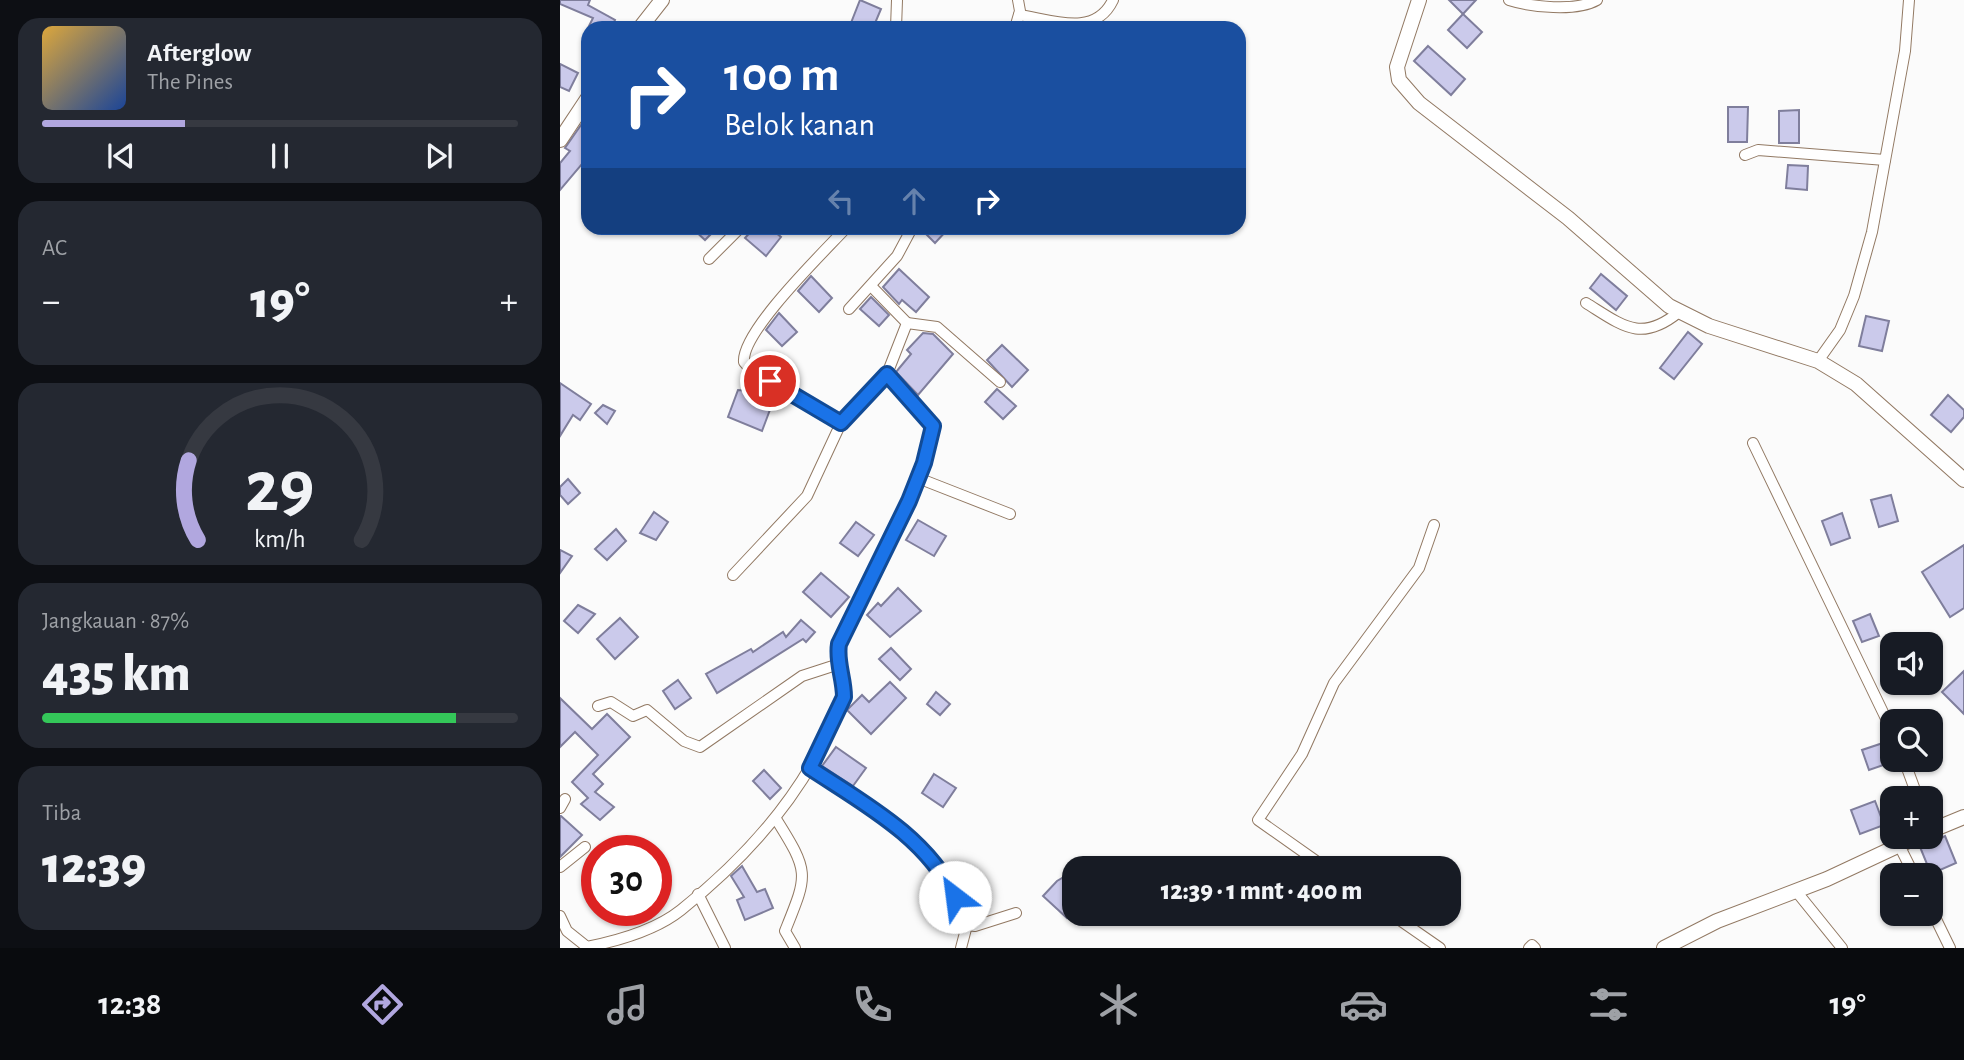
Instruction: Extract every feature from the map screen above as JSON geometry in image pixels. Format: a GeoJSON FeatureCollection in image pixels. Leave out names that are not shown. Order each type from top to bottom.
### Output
{"type":"FeatureCollection","features":[{"type":"Feature","properties":{"kind":"street"},"geometry":{"type":"LineString","coordinates":[[646,21],[662,0]]}},
{"type":"Feature","properties":{"kind":"street"},"geometry":{"type":"LineString","coordinates":[[896,21],[897,0]]}},
{"type":"Feature","properties":{"kind":"street"},"geometry":{"type":"LineString","coordinates":[[1017,21],[1018,0]]}},
{"type":"Feature","properties":{"kind":"street"},"geometry":{"type":"LineString","coordinates":[[1094,21],[1106,14],[1112,0]]}},
{"type":"Feature","properties":{"kind":"street"},"geometry":{"type":"LineString","coordinates":[[1419,0],[1398,61],[1399,80],[1406,89],[1460,136],[1568,218],[1653,295],[1679,312],[1709,326],[1818,361],[1856,384],[1964,480]]}},
{"type":"Feature","properties":{"kind":"street"},"geometry":{"type":"LineString","coordinates":[[1509,0],[1563,6],[1585,5],[1597,0]]}},
{"type":"Feature","properties":{"kind":"street"},"geometry":{"type":"LineString","coordinates":[[1818,361],[1840,330],[1854,296],[1872,232],[1905,51],[1909,0]]}},
{"type":"Feature","properties":{"kind":"street"},"geometry":{"type":"LineString","coordinates":[[1019,15],[1072,21]]}},
{"type":"Feature","properties":{"kind":"street"},"geometry":{"type":"LineString","coordinates":[[560,140],[581,109]]}},
{"type":"Feature","properties":{"kind":"street"},"geometry":{"type":"LineString","coordinates":[[1745,155],[1758,150],[1885,160]]}},
{"type":"Feature","properties":{"kind":"street"},"geometry":{"type":"LineString","coordinates":[[709,260],[733,235]]}},
{"type":"Feature","properties":{"kind":"street"},"geometry":{"type":"LineString","coordinates":[[840,235],[769,313],[750,339],[743,355],[750,369],[841,423]]}},
{"type":"Feature","properties":{"kind":"street"},"geometry":{"type":"LineString","coordinates":[[849,309],[897,256],[908,235]]}},
{"type":"Feature","properties":{"kind":"street"},"geometry":{"type":"LineString","coordinates":[[871,286],[907,323],[937,327],[1000,382]]}},
{"type":"Feature","properties":{"kind":"street"},"geometry":{"type":"LineString","coordinates":[[1586,303],[1619,323],[1645,331],[1664,324],[1679,312]]}},
{"type":"Feature","properties":{"kind":"street"},"geometry":{"type":"LineString","coordinates":[[733,575],[807,496],[841,423],[887,374],[907,323]]}},
{"type":"Feature","properties":{"kind":"street"},"geometry":{"type":"LineString","coordinates":[[560,916],[567,932],[581,946],[587,947],[604,944],[661,922],[680,911],[776,819],[810,768],[844,697],[839,644],[918,478],[933,426],[887,374]]}},
{"type":"Feature","properties":{"kind":"street"},"geometry":{"type":"LineString","coordinates":[[1754,443],[1881,709]]}},
{"type":"Feature","properties":{"kind":"street"},"geometry":{"type":"LineString","coordinates":[[918,478],[1010,514]]}},
{"type":"Feature","properties":{"kind":"street"},"geometry":{"type":"LineString","coordinates":[[1309,856],[1258,820],[1302,754],[1334,683],[1419,568],[1434,524]]}},
{"type":"Feature","properties":{"kind":"street"},"geometry":{"type":"LineString","coordinates":[[597,706],[611,702],[633,716],[647,710],[684,741],[700,747],[802,676],[839,664]]}},
{"type":"Feature","properties":{"kind":"street"},"geometry":{"type":"LineString","coordinates":[[810,768],[871,808],[929,856],[945,877],[967,925],[961,948]]}},
{"type":"Feature","properties":{"kind":"street"},"geometry":{"type":"LineString","coordinates":[[1943,826],[1964,817]]}},
{"type":"Feature","properties":{"kind":"street"},"geometry":{"type":"LineString","coordinates":[[776,819],[799,857],[802,892],[785,931],[795,948]]}},
{"type":"Feature","properties":{"kind":"street"},"geometry":{"type":"LineString","coordinates":[[1664,948],[1717,921],[1796,891],[1890,849]]}},
{"type":"Feature","properties":{"kind":"street"},"geometry":{"type":"LineString","coordinates":[[560,867],[581,850]]}},
{"type":"Feature","properties":{"kind":"street"},"geometry":{"type":"LineString","coordinates":[[1796,891],[1842,948]]}},
{"type":"Feature","properties":{"kind":"street"},"geometry":{"type":"LineString","coordinates":[[698,894],[725,948]]}},
{"type":"Feature","properties":{"kind":"street"},"geometry":{"type":"LineString","coordinates":[[967,925],[975,926],[1016,913]]}},
{"type":"Feature","properties":{"kind":"street"},"geometry":{"type":"LineString","coordinates":[[1408,926],[1440,948]]}},
{"type":"Feature","properties":{"kind":"street"},"geometry":{"type":"LineString","coordinates":[[1939,926],[1950,948]]}},
{"type":"Feature","properties":{"kind":"street"},"geometry":{"type":"LineString","coordinates":[[1529,948],[1532,945],[1535,948]]}},
{"type":"Feature","properties":{"kind":"building"},"geometry":{"type":"Polygon","coordinates":[[[560,0],[590,0],[588,5],[615,20],[592,21],[593,18],[560,4],[560,0]]]}},
{"type":"Feature","properties":{"kind":"building"},"geometry":{"type":"Polygon","coordinates":[[[860,0],[881,9],[876,21],[852,21],[860,0]]]}},
{"type":"Feature","properties":{"kind":"building"},"geometry":{"type":"Polygon","coordinates":[[[1449,0],[1476,0],[1463,14],[1449,0]]]}},
{"type":"Feature","properties":{"kind":"building"},"geometry":{"type":"Polygon","coordinates":[[[1463,14],[1482,32],[1467,48],[1448,30],[1463,14]]]}},
{"type":"Feature","properties":{"kind":"building"},"geometry":{"type":"Polygon","coordinates":[[[1428,46],[1465,79],[1451,95],[1414,61],[1428,46]]]}},
{"type":"Feature","properties":{"kind":"building"},"geometry":{"type":"Polygon","coordinates":[[[560,64],[578,73],[569,91],[560,87],[560,64]]]}},
{"type":"Feature","properties":{"kind":"building"},"geometry":{"type":"Polygon","coordinates":[[[1728,107],[1748,107],[1747,142],[1728,142],[1728,107]]]}},
{"type":"Feature","properties":{"kind":"building"},"geometry":{"type":"Polygon","coordinates":[[[1799,110],[1799,143],[1779,143],[1779,111],[1799,110]]]}},
{"type":"Feature","properties":{"kind":"building"},"geometry":{"type":"Polygon","coordinates":[[[581,125],[581,165],[560,190],[560,163],[570,151],[565,148],[581,125]]]}},
{"type":"Feature","properties":{"kind":"building"},"geometry":{"type":"Polygon","coordinates":[[[1788,165],[1808,166],[1807,190],[1786,188],[1788,165]]]}},
{"type":"Feature","properties":{"kind":"building"},"geometry":{"type":"Polygon","coordinates":[[[748,235],[781,237],[766,256],[745,238],[748,235]]]}},
{"type":"Feature","properties":{"kind":"building"},"geometry":{"type":"Polygon","coordinates":[[[927,235],[942,235],[935,243],[927,235]]]}},
{"type":"Feature","properties":{"kind":"building"},"geometry":{"type":"Polygon","coordinates":[[[899,269],[929,297],[916,312],[902,300],[899,304],[883,287],[899,269]]]}},
{"type":"Feature","properties":{"kind":"building"},"geometry":{"type":"Polygon","coordinates":[[[1601,274],[1627,296],[1616,310],[1590,288],[1601,274]]]}},
{"type":"Feature","properties":{"kind":"building"},"geometry":{"type":"Polygon","coordinates":[[[811,276],[832,298],[819,312],[798,291],[811,276]]]}},
{"type":"Feature","properties":{"kind":"building"},"geometry":{"type":"Polygon","coordinates":[[[871,297],[889,315],[879,326],[860,309],[871,297]]]}},
{"type":"Feature","properties":{"kind":"building"},"geometry":{"type":"Polygon","coordinates":[[[779,313],[797,332],[782,346],[766,330],[779,313]]]}},
{"type":"Feature","properties":{"kind":"building"},"geometry":{"type":"Polygon","coordinates":[[[1866,316],[1889,321],[1882,351],[1859,346],[1866,316]]]}},
{"type":"Feature","properties":{"kind":"building"},"geometry":{"type":"Polygon","coordinates":[[[1688,332],[1702,344],[1674,379],[1660,368],[1688,332]]]}},
{"type":"Feature","properties":{"kind":"building"},"geometry":{"type":"Polygon","coordinates":[[[923,333],[933,334],[953,354],[918,395],[896,372],[911,354],[907,350],[923,333]]]}},
{"type":"Feature","properties":{"kind":"building"},"geometry":{"type":"Polygon","coordinates":[[[1002,345],[1028,370],[1012,387],[987,360],[1002,345]]]}},
{"type":"Feature","properties":{"kind":"building"},"geometry":{"type":"Polygon","coordinates":[[[754,381],[768,389],[766,397],[774,399],[762,431],[728,417],[738,390],[750,391],[754,381]]]}},
{"type":"Feature","properties":{"kind":"building"},"geometry":{"type":"Polygon","coordinates":[[[560,383],[591,404],[580,420],[573,415],[560,436],[560,383]]]}},
{"type":"Feature","properties":{"kind":"building"},"geometry":{"type":"Polygon","coordinates":[[[997,389],[1016,406],[1003,419],[985,402],[997,389]]]}},
{"type":"Feature","properties":{"kind":"building"},"geometry":{"type":"Polygon","coordinates":[[[1948,395],[1964,410],[1964,417],[1951,432],[1931,415],[1948,395]]]}},
{"type":"Feature","properties":{"kind":"building"},"geometry":{"type":"Polygon","coordinates":[[[603,405],[615,411],[607,424],[595,413],[603,405]]]}},
{"type":"Feature","properties":{"kind":"building"},"geometry":{"type":"Polygon","coordinates":[[[568,479],[580,493],[568,504],[560,495],[560,487],[568,479]]]}},
{"type":"Feature","properties":{"kind":"building"},"geometry":{"type":"Polygon","coordinates":[[[1891,495],[1898,521],[1879,527],[1871,500],[1891,495]]]}},
{"type":"Feature","properties":{"kind":"building"},"geometry":{"type":"Polygon","coordinates":[[[654,512],[668,522],[656,540],[640,533],[654,512]]]}},
{"type":"Feature","properties":{"kind":"building"},"geometry":{"type":"Polygon","coordinates":[[[1842,513],[1850,538],[1831,545],[1822,521],[1842,513]]]}},
{"type":"Feature","properties":{"kind":"building"},"geometry":{"type":"Polygon","coordinates":[[[918,520],[946,536],[934,556],[906,540],[918,520]]]}},
{"type":"Feature","properties":{"kind":"building"},"geometry":{"type":"Polygon","coordinates":[[[856,522],[874,535],[858,556],[840,543],[856,522]]]}},
{"type":"Feature","properties":{"kind":"building"},"geometry":{"type":"Polygon","coordinates":[[[616,529],[626,541],[607,560],[595,549],[616,529]]]}},
{"type":"Feature","properties":{"kind":"building"},"geometry":{"type":"Polygon","coordinates":[[[1964,545],[1964,608],[1950,617],[1922,572],[1964,545]]]}},
{"type":"Feature","properties":{"kind":"building"},"geometry":{"type":"Polygon","coordinates":[[[560,550],[572,556],[560,573],[560,550]]]}},
{"type":"Feature","properties":{"kind":"building"},"geometry":{"type":"Polygon","coordinates":[[[821,573],[849,597],[831,617],[803,592],[821,573]]]}},
{"type":"Feature","properties":{"kind":"building"},"geometry":{"type":"Polygon","coordinates":[[[898,588],[921,611],[890,637],[867,615],[878,603],[881,606],[898,588]]]}},
{"type":"Feature","properties":{"kind":"building"},"geometry":{"type":"Polygon","coordinates":[[[578,605],[595,614],[578,633],[564,621],[578,605]]]}},
{"type":"Feature","properties":{"kind":"building"},"geometry":{"type":"Polygon","coordinates":[[[1870,614],[1879,636],[1862,642],[1853,621],[1870,614]]]}},
{"type":"Feature","properties":{"kind":"building"},"geometry":{"type":"Polygon","coordinates":[[[620,618],[638,637],[615,659],[597,639],[620,618]]]}},
{"type":"Feature","properties":{"kind":"building"},"geometry":{"type":"Polygon","coordinates":[[[801,620],[815,632],[806,642],[803,639],[717,693],[706,674],[751,649],[753,652],[783,632],[786,637],[801,620]]]}},
{"type":"Feature","properties":{"kind":"building"},"geometry":{"type":"Polygon","coordinates":[[[891,648],[911,669],[900,680],[879,659],[891,648]]]}},
{"type":"Feature","properties":{"kind":"building"},"geometry":{"type":"Polygon","coordinates":[[[1964,671],[1964,714],[1943,693],[1964,671]]]}},
{"type":"Feature","properties":{"kind":"building"},"geometry":{"type":"Polygon","coordinates":[[[678,680],[691,698],[675,709],[663,691],[678,680]]]}},
{"type":"Feature","properties":{"kind":"building"},"geometry":{"type":"Polygon","coordinates":[[[890,682],[906,698],[871,734],[847,710],[862,695],[869,702],[890,682]]]}},
{"type":"Feature","properties":{"kind":"building"},"geometry":{"type":"Polygon","coordinates":[[[936,692],[950,704],[940,715],[927,704],[936,692]]]}},
{"type":"Feature","properties":{"kind":"building"},"geometry":{"type":"Polygon","coordinates":[[[560,698],[592,729],[607,714],[630,737],[593,774],[603,784],[595,792],[614,807],[600,820],[581,804],[588,798],[572,782],[598,755],[575,732],[560,747],[560,698]]]}},
{"type":"Feature","properties":{"kind":"building"},"geometry":{"type":"Polygon","coordinates":[[[1880,744],[1880,766],[1869,770],[1862,750],[1880,744]]]}},
{"type":"Feature","properties":{"kind":"building"},"geometry":{"type":"Polygon","coordinates":[[[836,747],[866,768],[853,786],[822,766],[836,747]]]}},
{"type":"Feature","properties":{"kind":"building"},"geometry":{"type":"Polygon","coordinates":[[[764,770],[781,788],[770,799],[753,781],[764,770]]]}},
{"type":"Feature","properties":{"kind":"building"},"geometry":{"type":"Polygon","coordinates":[[[934,774],[956,788],[943,807],[922,793],[934,774]]]}},
{"type":"Feature","properties":{"kind":"building"},"geometry":{"type":"Polygon","coordinates":[[[1875,801],[1880,814],[1880,826],[1860,834],[1851,810],[1875,801]]]}},
{"type":"Feature","properties":{"kind":"building"},"geometry":{"type":"Polygon","coordinates":[[[560,816],[582,835],[560,857],[560,816]]]}},
{"type":"Feature","properties":{"kind":"building"},"geometry":{"type":"Polygon","coordinates":[[[1945,836],[1956,863],[1943,869],[1943,863],[1927,863],[1921,849],[1943,849],[1945,836]]]}},
{"type":"Feature","properties":{"kind":"building"},"geometry":{"type":"Polygon","coordinates":[[[742,866],[757,892],[765,889],[773,908],[745,920],[737,900],[744,897],[731,876],[742,866]]]}},
{"type":"Feature","properties":{"kind":"building"},"geometry":{"type":"Polygon","coordinates":[[[1062,878],[1062,913],[1043,896],[1062,878]]]}},
{"type":"Feature","properties":{"kind":"route"},"geometry":{"type":"LineString","coordinates":[[770,381],[841,423],[887,374],[933,426],[924,463],[909,501],[889,537],[839,644],[838,661],[844,684],[844,697],[810,768],[871,808],[929,856],[945,877],[955,897]]}}]}
